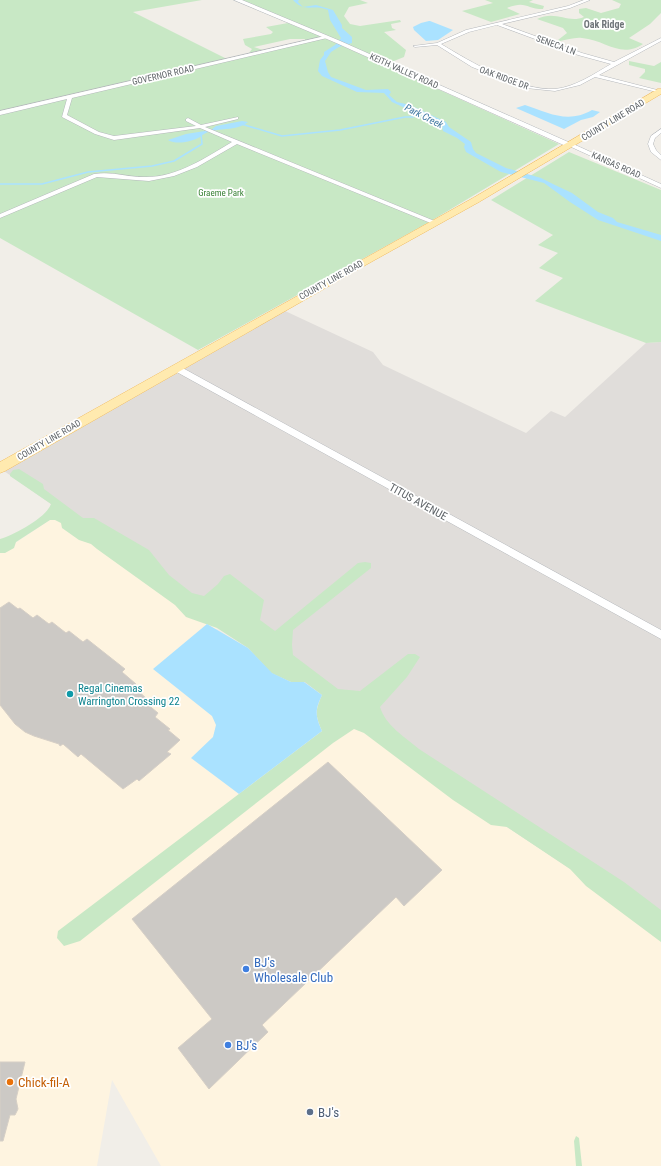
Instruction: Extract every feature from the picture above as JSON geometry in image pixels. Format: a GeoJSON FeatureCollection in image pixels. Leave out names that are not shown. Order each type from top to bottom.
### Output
{"type":"FeatureCollection","features":[{"type":"Feature","properties":{"kind":"main road","name":"COUNTY LINE ROAD"},"geometry":{"type":"LineString","coordinates":[[0,468],[436,223],[661,92]]}},
{"type":"Feature","properties":{"kind":"street","name":"KEITH VALLEY ROAD"},"geometry":{"type":"LineString","coordinates":[[237,0],[348,46],[571,145]]}},
{"type":"Feature","properties":{"kind":"street"},"geometry":{"type":"LineString","coordinates":[[414,46],[438,44],[452,39],[460,34],[569,7],[588,0]]}},
{"type":"Feature","properties":{"kind":"street","name":"SENECA LN"},"geometry":{"type":"LineString","coordinates":[[498,24],[580,54],[615,64]]}},
{"type":"Feature","properties":{"kind":"street","name":"GOVERNOR ROAD"},"geometry":{"type":"LineString","coordinates":[[0,113],[326,37]]}},
{"type":"Feature","properties":{"kind":"street","name":"OAK RIDGE DR"},"geometry":{"type":"LineString","coordinates":[[438,44],[474,66],[534,88],[554,90],[578,84],[661,39]]}},
{"type":"Feature","properties":{"kind":"street"},"geometry":{"type":"LineString","coordinates":[[594,75],[661,92]]}},
{"type":"Feature","properties":{"kind":"street"},"geometry":{"type":"LineString","coordinates":[[70,97],[64,116],[97,133],[114,138],[200,126],[236,118]]}},
{"type":"Feature","properties":{"kind":"street"},"geometry":{"type":"LineString","coordinates":[[188,120],[210,131],[436,223]]}},
{"type":"Feature","properties":{"kind":"street"},"geometry":{"type":"LineString","coordinates":[[661,131],[652,138],[650,145],[652,150],[661,158]]}},
{"type":"Feature","properties":{"kind":"street"},"geometry":{"type":"LineString","coordinates":[[0,216],[96,175],[112,174],[130,179],[161,178],[237,142]]}},
{"type":"Feature","properties":{"kind":"street","name":"KANSAS ROAD"},"geometry":{"type":"LineString","coordinates":[[571,145],[661,186]]}},
{"type":"Feature","properties":{"kind":"street","name":"TITUS AVENUE"},"geometry":{"type":"LineString","coordinates":[[176,368],[661,635]]}},
{"type":"Feature","properties":{"kind":"shaded area"},"geometry":{"type":"Polygon","coordinates":[[[283,310],[373,352],[383,365],[526,433],[551,411],[565,417],[646,343],[661,342],[661,929],[486,813],[347,712],[4,471],[283,310]]]}},
{"type":"Feature","properties":{"kind":"shaded area"},"geometry":{"type":"Polygon","coordinates":[[[62,512],[222,624],[169,668],[347,712],[486,813],[661,929],[661,1166],[161,1166],[112,1080],[97,1166],[0,1166],[0,553],[62,512]]]}},
{"type":"Feature","properties":{"kind":"green space"},"geometry":{"type":"Polygon","coordinates":[[[0,0],[202,0],[133,12],[227,59],[0,111],[0,0]]]}},
{"type":"Feature","properties":{"kind":"green space"},"geometry":{"type":"Polygon","coordinates":[[[236,0],[360,0],[368,3],[349,7],[344,16],[350,24],[360,26],[400,20],[401,22],[391,24],[392,28],[396,30],[384,32],[406,50],[404,57],[389,63],[236,0]]]}},
{"type":"Feature","properties":{"kind":"green space"},"geometry":{"type":"Polygon","coordinates":[[[485,0],[533,0],[529,2],[544,6],[543,9],[537,9],[522,5],[513,6],[507,8],[520,14],[491,22],[462,11],[493,3],[485,0]]]}},
{"type":"Feature","properties":{"kind":"green space"},"geometry":{"type":"Polygon","coordinates":[[[612,0],[661,0],[661,13],[650,24],[629,38],[643,44],[627,50],[613,47],[591,39],[574,38],[560,41],[558,40],[567,33],[563,28],[537,19],[556,16],[578,19],[584,17],[579,13],[579,9],[586,8],[601,13],[619,8],[621,4],[612,0]]]}},
{"type":"Feature","properties":{"kind":"green space"},"geometry":{"type":"Polygon","coordinates":[[[288,23],[323,37],[305,41],[305,39],[290,39],[254,47],[263,50],[249,53],[252,49],[245,45],[243,39],[271,34],[273,32],[266,27],[288,23]]]}},
{"type":"Feature","properties":{"kind":"green space","name":"Graeme Park"},"geometry":{"type":"Polygon","coordinates":[[[325,38],[559,144],[431,221],[198,350],[0,238],[0,114],[325,38]]]}},
{"type":"Feature","properties":{"kind":"green space"},"geometry":{"type":"Polygon","coordinates":[[[629,61],[654,66],[661,62],[661,83],[639,78],[645,72],[645,69],[629,65],[629,61]]]}},
{"type":"Feature","properties":{"kind":"green space"},"geometry":{"type":"Polygon","coordinates":[[[569,152],[661,190],[661,342],[646,343],[535,301],[563,278],[539,268],[558,253],[538,245],[553,235],[491,200],[569,152]]]}},
{"type":"Feature","properties":{"kind":"green space"},"geometry":{"type":"Polygon","coordinates":[[[19,469],[43,484],[44,489],[83,518],[94,518],[149,550],[169,575],[192,593],[204,596],[218,584],[224,576],[230,574],[264,600],[260,620],[275,631],[358,563],[371,563],[371,568],[293,630],[293,655],[338,689],[360,691],[408,654],[415,654],[420,657],[407,677],[380,707],[391,725],[419,749],[624,882],[661,910],[661,942],[586,886],[570,869],[507,827],[491,825],[453,800],[364,733],[354,729],[333,743],[80,941],[64,946],[57,938],[58,931],[322,731],[317,717],[317,709],[322,695],[305,682],[291,682],[271,673],[248,648],[217,628],[186,617],[175,605],[91,544],[79,540],[62,528],[61,523],[55,520],[50,520],[16,542],[14,548],[5,553],[0,553],[0,539],[29,525],[43,515],[51,504],[10,476],[13,470],[19,469]]]}},
{"type":"Feature","properties":{"kind":"green space"},"geometry":{"type":"Polygon","coordinates":[[[576,1136],[579,1138],[582,1166],[576,1166],[574,1141],[576,1136]]]}},
{"type":"Feature","properties":{"kind":"water"},"geometry":{"type":"Polygon","coordinates":[[[293,0],[299,0],[298,2],[303,7],[298,4],[293,0]]]}},
{"type":"Feature","properties":{"kind":"water","name":"Park Creek"},"geometry":{"type":"Polygon","coordinates":[[[316,5],[333,10],[342,25],[342,28],[352,37],[352,43],[339,47],[331,52],[325,61],[331,77],[366,90],[388,89],[391,92],[389,95],[397,102],[410,105],[446,122],[449,127],[471,142],[476,153],[506,168],[541,178],[572,193],[598,212],[613,218],[617,222],[661,235],[661,241],[598,220],[544,183],[501,172],[466,152],[464,147],[465,144],[443,131],[442,125],[392,102],[384,93],[357,92],[322,76],[318,71],[320,60],[324,55],[324,52],[335,45],[341,38],[330,20],[328,10],[318,7],[303,7],[316,5]]]}},
{"type":"Feature","properties":{"kind":"water"},"geometry":{"type":"Polygon","coordinates":[[[430,21],[453,30],[438,40],[426,41],[414,30],[413,27],[430,21]]]}},
{"type":"Feature","properties":{"kind":"water"},"geometry":{"type":"Polygon","coordinates":[[[525,105],[550,114],[567,117],[583,114],[592,110],[600,112],[593,117],[581,120],[564,129],[516,108],[525,105]]]}},
{"type":"Feature","properties":{"kind":"water"},"geometry":{"type":"Polygon","coordinates":[[[242,121],[248,122],[238,127],[205,133],[199,138],[191,141],[179,143],[168,140],[186,134],[211,130],[216,126],[242,121]]]}},
{"type":"Feature","properties":{"kind":"water"},"geometry":{"type":"Polygon","coordinates":[[[207,624],[248,648],[272,673],[291,682],[304,682],[322,695],[317,709],[317,717],[322,731],[239,794],[191,758],[213,737],[216,725],[212,716],[153,669],[207,624]]]}},
{"type":"Feature","properties":{"kind":"building","name":"Regal Cinemas Warrington Crossing 22"},"geometry":{"type":"Polygon","coordinates":[[[9,602],[33,618],[37,615],[49,624],[52,622],[66,633],[69,631],[83,642],[87,639],[125,669],[122,672],[136,684],[134,687],[148,700],[146,703],[158,713],[155,717],[170,729],[168,730],[180,740],[167,752],[171,754],[139,781],[137,779],[123,789],[81,754],[78,757],[63,744],[60,746],[59,744],[34,736],[25,732],[15,724],[0,705],[0,608],[9,602]]]}},
{"type":"Feature","properties":{"kind":"building","name":"BJ's Wholesale Club"},"geometry":{"type":"Polygon","coordinates":[[[328,762],[442,870],[404,906],[396,897],[262,1025],[268,1032],[209,1089],[178,1048],[212,1019],[132,919],[328,762]]]}},
{"type":"Feature","properties":{"kind":"building","name":"Chick-fil-A"},"geometry":{"type":"Polygon","coordinates":[[[0,1062],[25,1062],[16,1099],[18,1109],[15,1115],[10,1115],[3,1141],[0,1141],[0,1062]]]}},
{"type":"Feature","properties":{"kind":"waterway","name":"Park Creek"},"geometry":{"type":"LineString","coordinates":[[241,124],[282,136],[340,130],[405,117],[413,117],[418,112]]}},
{"type":"Feature","properties":{"kind":"waterway"},"geometry":{"type":"LineString","coordinates":[[0,184],[42,184],[88,172],[152,166],[174,161],[202,144],[201,133]]}},
{"type":"Feature","properties":{"kind":"place","name":"Regal Cinemas Warrington Crossing 22"},"geometry":{"type":"Point","coordinates":[70,694]}},
{"type":"Feature","properties":{"kind":"place","name":"BJ's Wholesale Club"},"geometry":{"type":"Point","coordinates":[246,969]}},
{"type":"Feature","properties":{"kind":"place","name":"BJ’s"},"geometry":{"type":"Point","coordinates":[228,1045]}},
{"type":"Feature","properties":{"kind":"place","name":"Chick-fil-A"},"geometry":{"type":"Point","coordinates":[10,1082]}},
{"type":"Feature","properties":{"kind":"place","name":"BJ's"},"geometry":{"type":"Point","coordinates":[310,1112]}},
{"type":"Feature","properties":{"kind":"district","name":"Oak Ridge"},"geometry":{"type":"Point","coordinates":[604,24]}}]}
